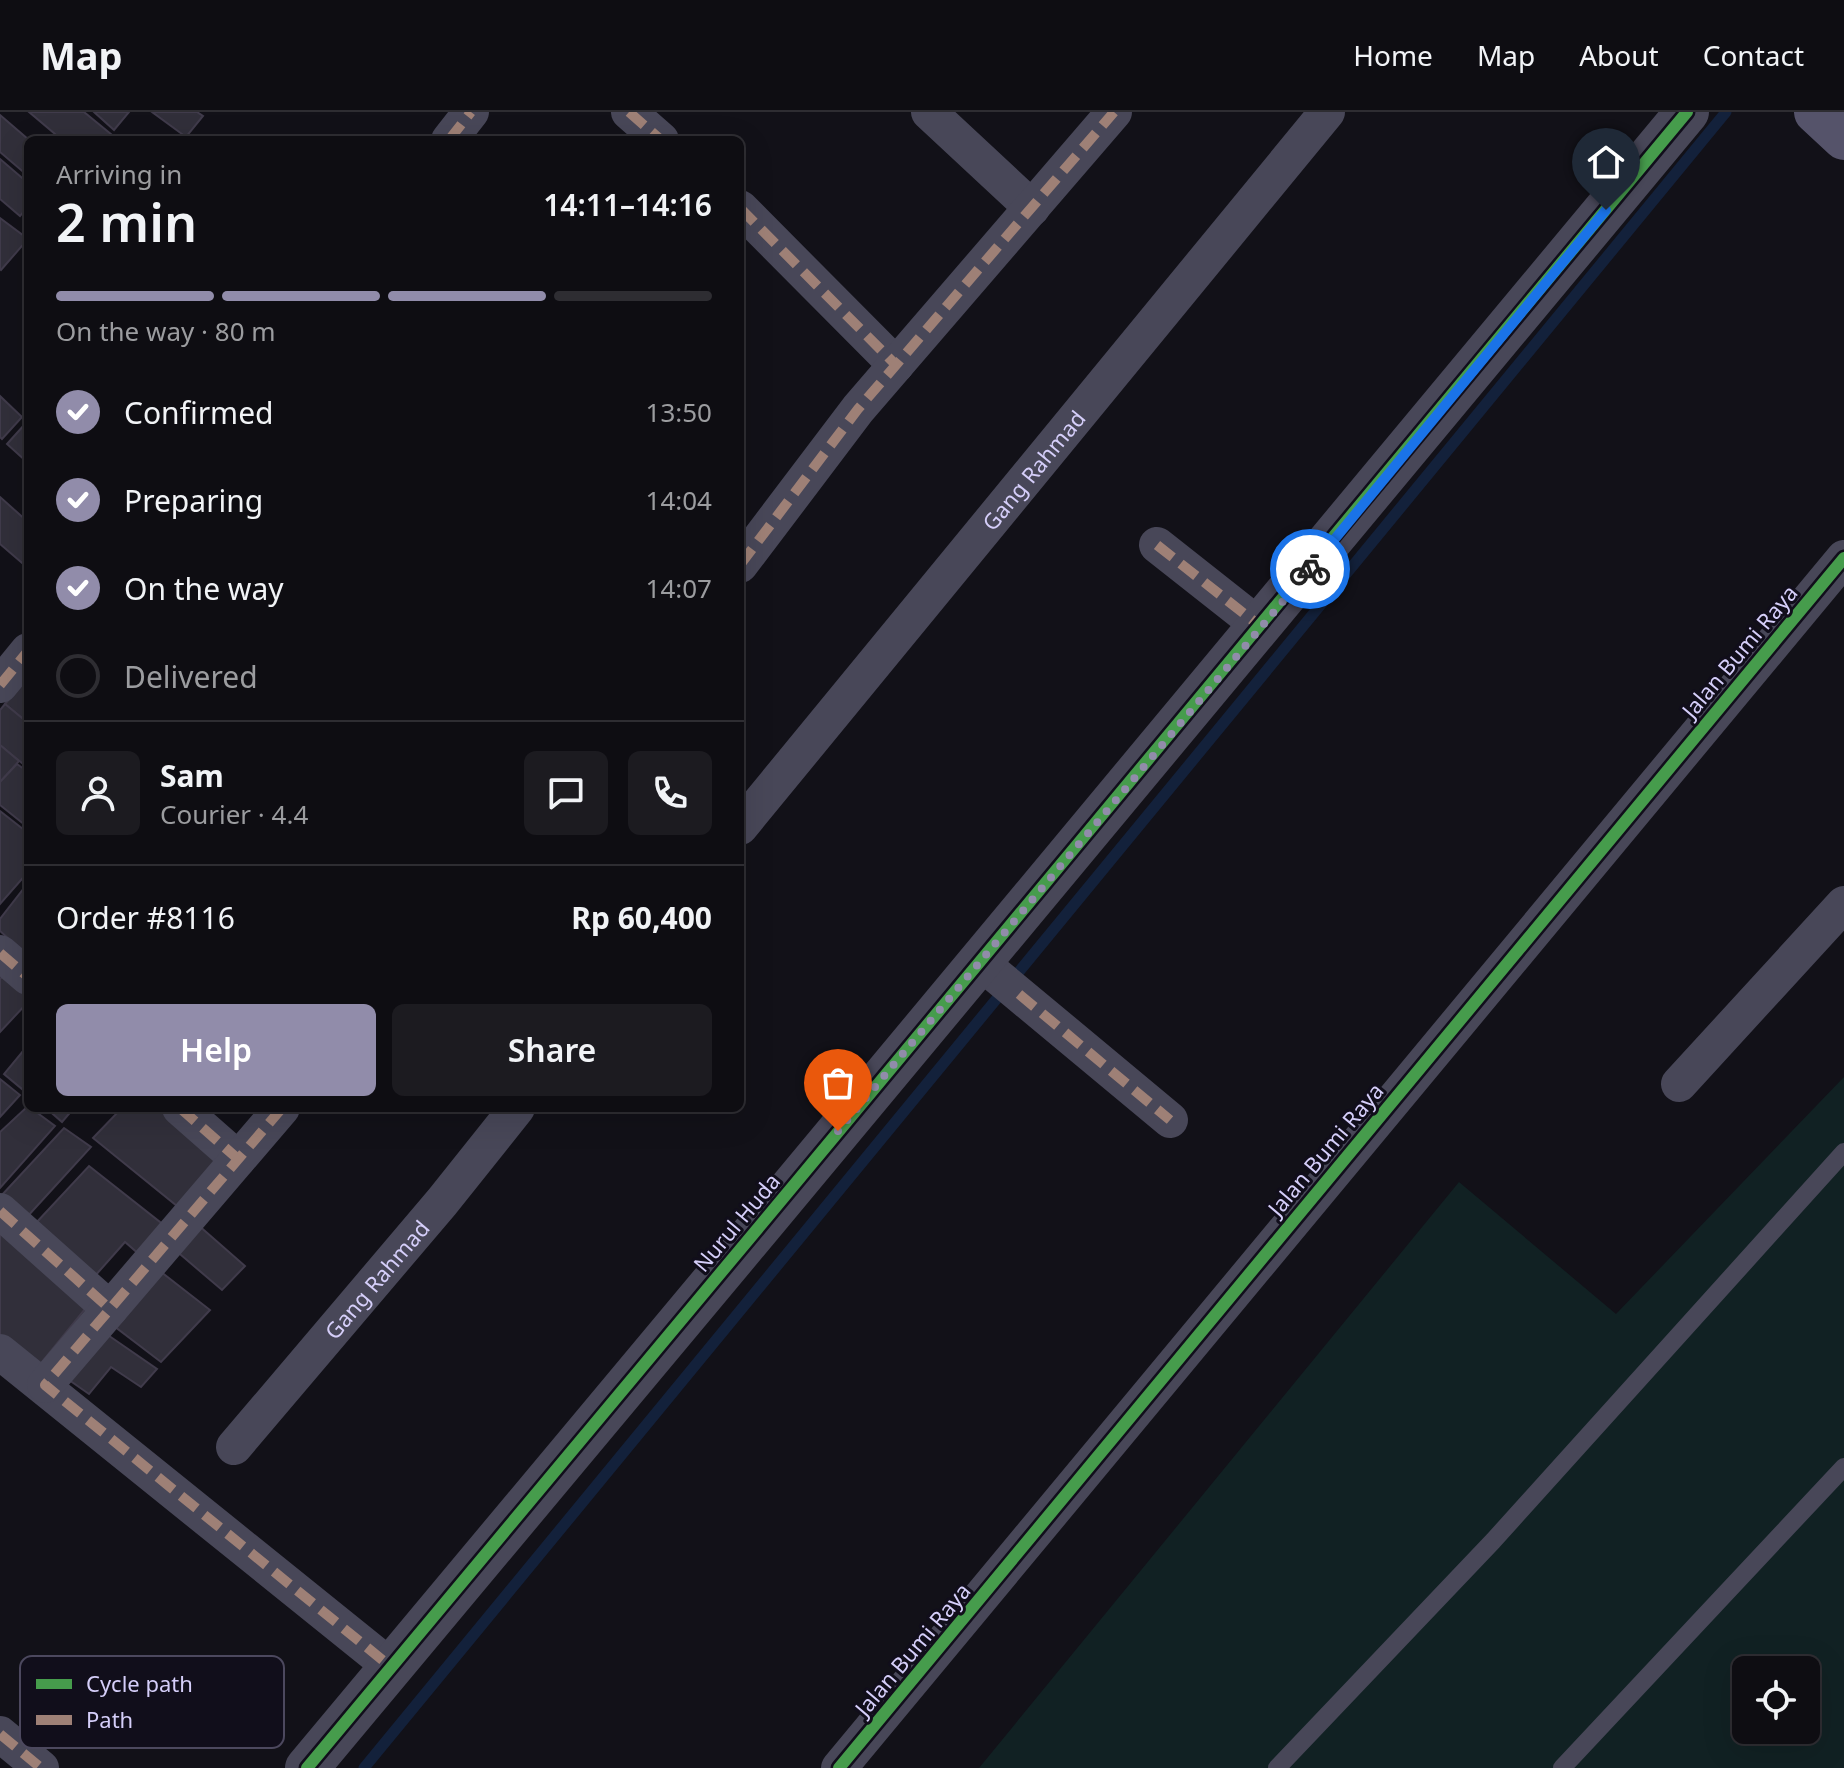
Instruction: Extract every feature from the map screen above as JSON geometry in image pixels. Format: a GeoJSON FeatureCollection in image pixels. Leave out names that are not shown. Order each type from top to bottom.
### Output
{"type":"FeatureCollection","features":[{"type":"Feature","properties":{"kind":"main road"},"geometry":{"type":"LineString","coordinates":[[1816,112],[1844,138]]}},
{"type":"Feature","properties":{"kind":"street"},"geometry":{"type":"LineString","coordinates":[[452,136],[471,112]]}},
{"type":"Feature","properties":{"kind":"street"},"geometry":{"type":"LineString","coordinates":[[629,112],[656,136]]}},
{"type":"Feature","properties":{"kind":"street"},"geometry":{"type":"LineString","coordinates":[[929,112],[1032,208]]}},
{"type":"Feature","properties":{"kind":"street"},"geometry":{"type":"LineString","coordinates":[[744,551],[858,409],[1114,112]]}},
{"type":"Feature","properties":{"kind":"street","name":"Gang Rahmad"},"geometry":{"type":"LineString","coordinates":[[744,822],[1327,112]]}},
{"type":"Feature","properties":{"kind":"street","name":"Nurul Huda"},"geometry":{"type":"LineString","coordinates":[[307,1768],[1261,627],[1687,112]]}},
{"type":"Feature","properties":{"kind":"street"},"geometry":{"type":"LineString","coordinates":[[744,212],[896,365]]}},
{"type":"Feature","properties":{"kind":"street"},"geometry":{"type":"LineString","coordinates":[[1157,545],[1261,627]]}},
{"type":"Feature","properties":{"kind":"street","name":"Jalan Bumi Raya"},"geometry":{"type":"LineString","coordinates":[[839,1768],[1844,558]]}},
{"type":"Feature","properties":{"kind":"street"},"geometry":{"type":"LineString","coordinates":[[0,685],[24,656]]}},
{"type":"Feature","properties":{"kind":"street"},"geometry":{"type":"LineString","coordinates":[[1679,1084],[1844,904]]}},
{"type":"Feature","properties":{"kind":"street"},"geometry":{"type":"LineString","coordinates":[[0,953],[24,974]]}},
{"type":"Feature","properties":{"kind":"street"},"geometry":{"type":"LineString","coordinates":[[979,961],[1170,1120]]}},
{"type":"Feature","properties":{"kind":"street"},"geometry":{"type":"LineString","coordinates":[[185,1112],[238,1159]]}},
{"type":"Feature","properties":{"kind":"street"},"geometry":{"type":"LineString","coordinates":[[45,1385],[279,1112]]}},
{"type":"Feature","properties":{"kind":"street","name":"Gang Rahmad"},"geometry":{"type":"LineString","coordinates":[[234,1447],[442,1202],[514,1112]]}},
{"type":"Feature","properties":{"kind":"street"},"geometry":{"type":"LineString","coordinates":[[0,1211],[110,1309]]}},
{"type":"Feature","properties":{"kind":"street"},"geometry":{"type":"LineString","coordinates":[[0,1352],[45,1385],[391,1667]]}},
{"type":"Feature","properties":{"kind":"street"},"geometry":{"type":"LineString","coordinates":[[0,1734],[41,1768]]}},
{"type":"Feature","properties":{"kind":"lane"},"geometry":{"type":"LineString","coordinates":[[1277,1768],[1493,1541],[1844,1152]]}},
{"type":"Feature","properties":{"kind":"lane"},"geometry":{"type":"LineString","coordinates":[[1562,1768],[1844,1467]]}},
{"type":"Feature","properties":{"kind":"shaded area"},"geometry":{"type":"Polygon","coordinates":[[[1844,1077],[1844,1768],[979,1768],[1459,1182],[1616,1314],[1844,1077]]]}},
{"type":"Feature","properties":{"kind":"building"},"geometry":{"type":"Polygon","coordinates":[[[29,112],[84,112],[113,136],[54,136],[29,112]]]}},
{"type":"Feature","properties":{"kind":"building"},"geometry":{"type":"Polygon","coordinates":[[[94,112],[129,112],[114,130],[94,112]]]}},
{"type":"Feature","properties":{"kind":"building"},"geometry":{"type":"Polygon","coordinates":[[[152,112],[197,112],[203,116],[185,136],[152,112]]]}},
{"type":"Feature","properties":{"kind":"building"},"geometry":{"type":"Polygon","coordinates":[[[0,115],[24,136],[24,173],[0,152],[0,115]]]}},
{"type":"Feature","properties":{"kind":"building"},"geometry":{"type":"Polygon","coordinates":[[[0,159],[24,180],[24,211],[20,216],[0,199],[0,159]]]}},
{"type":"Feature","properties":{"kind":"building"},"geometry":{"type":"Polygon","coordinates":[[[0,218],[24,236],[24,244],[0,269],[0,218]]]}},
{"type":"Feature","properties":{"kind":"building"},"geometry":{"type":"Polygon","coordinates":[[[0,396],[22,417],[2,439],[0,437],[0,396]]]}},
{"type":"Feature","properties":{"kind":"building"},"geometry":{"type":"Polygon","coordinates":[[[24,425],[24,459],[7,444],[24,425]]]}},
{"type":"Feature","properties":{"kind":"building"},"geometry":{"type":"Polygon","coordinates":[[[0,497],[24,518],[24,565],[0,544],[0,497]]]}},
{"type":"Feature","properties":{"kind":"building"},"geometry":{"type":"Polygon","coordinates":[[[24,682],[24,720],[5,704],[24,682]]]}},
{"type":"Feature","properties":{"kind":"building"},"geometry":{"type":"Polygon","coordinates":[[[5,704],[24,720],[24,765],[0,745],[0,710],[5,704]]]}},
{"type":"Feature","properties":{"kind":"building"},"geometry":{"type":"Polygon","coordinates":[[[0,745],[19,761],[0,782],[0,745]]]}},
{"type":"Feature","properties":{"kind":"building"},"geometry":{"type":"Polygon","coordinates":[[[17,764],[24,769],[24,824],[0,805],[0,782],[17,764]]]}},
{"type":"Feature","properties":{"kind":"building"},"geometry":{"type":"Polygon","coordinates":[[[0,811],[24,830],[24,877],[0,904],[0,811]]]}},
{"type":"Feature","properties":{"kind":"building"},"geometry":{"type":"Polygon","coordinates":[[[24,888],[24,952],[0,931],[0,919],[24,888]]]}},
{"type":"Feature","properties":{"kind":"building"},"geometry":{"type":"Polygon","coordinates":[[[6,973],[24,989],[24,1006],[0,1032],[0,979],[6,973]]]}},
{"type":"Feature","properties":{"kind":"building"},"geometry":{"type":"Polygon","coordinates":[[[24,1050],[24,1091],[4,1074],[24,1050]]]}},
{"type":"Feature","properties":{"kind":"building"},"geometry":{"type":"Polygon","coordinates":[[[0,1079],[20,1095],[0,1117],[0,1079]]]}},
{"type":"Feature","properties":{"kind":"building"},"geometry":{"type":"Polygon","coordinates":[[[24,1110],[36,1112],[55,1126],[0,1188],[0,1132],[24,1110]]]}},
{"type":"Feature","properties":{"kind":"building"},"geometry":{"type":"Polygon","coordinates":[[[51,1112],[71,1112],[62,1122],[51,1112]]]}},
{"type":"Feature","properties":{"kind":"building"},"geometry":{"type":"Polygon","coordinates":[[[118,1112],[179,1112],[226,1154],[182,1210],[93,1138],[118,1112]]]}},
{"type":"Feature","properties":{"kind":"building"},"geometry":{"type":"Polygon","coordinates":[[[64,1128],[91,1147],[26,1218],[1,1196],[64,1128]]]}},
{"type":"Feature","properties":{"kind":"building"},"geometry":{"type":"Polygon","coordinates":[[[89,1166],[165,1226],[140,1255],[125,1242],[94,1277],[35,1224],[89,1166]]]}},
{"type":"Feature","properties":{"kind":"building"},"geometry":{"type":"Polygon","coordinates":[[[197,1224],[245,1266],[222,1290],[174,1249],[197,1224]]]}},
{"type":"Feature","properties":{"kind":"building"},"geometry":{"type":"Polygon","coordinates":[[[0,1230],[90,1303],[38,1367],[0,1337],[0,1230]]]}},
{"type":"Feature","properties":{"kind":"building"},"geometry":{"type":"Polygon","coordinates":[[[156,1268],[210,1310],[161,1362],[110,1323],[156,1268]]]}},
{"type":"Feature","properties":{"kind":"building"},"geometry":{"type":"Polygon","coordinates":[[[102,1331],[157,1369],[141,1387],[111,1367],[89,1394],[62,1375],[102,1331]]]}},
{"type":"Feature","properties":{"kind":"waterway"},"geometry":{"type":"LineString","coordinates":[[364,1768],[1726,112]]}},
{"type":"Feature","properties":{"kind":"marked path"},"geometry":{"type":"LineString","coordinates":[[452,136],[471,112]]}},
{"type":"Feature","properties":{"kind":"marked path"},"geometry":{"type":"LineString","coordinates":[[629,112],[656,136]]}},
{"type":"Feature","properties":{"kind":"marked path"},"geometry":{"type":"LineString","coordinates":[[744,560],[858,409],[1114,112]]}},
{"type":"Feature","properties":{"kind":"marked path"},"geometry":{"type":"LineString","coordinates":[[744,212],[896,365]]}},
{"type":"Feature","properties":{"kind":"marked path"},"geometry":{"type":"LineString","coordinates":[[1157,545],[1261,627]]}},
{"type":"Feature","properties":{"kind":"marked path"},"geometry":{"type":"LineString","coordinates":[[0,685],[24,656]]}},
{"type":"Feature","properties":{"kind":"marked path"},"geometry":{"type":"LineString","coordinates":[[0,953],[24,974]]}},
{"type":"Feature","properties":{"kind":"marked path"},"geometry":{"type":"LineString","coordinates":[[1019,994],[1170,1120]]}},
{"type":"Feature","properties":{"kind":"marked path"},"geometry":{"type":"LineString","coordinates":[[185,1112],[238,1159]]}},
{"type":"Feature","properties":{"kind":"marked path"},"geometry":{"type":"LineString","coordinates":[[279,1112],[45,1385],[391,1667]]}},
{"type":"Feature","properties":{"kind":"marked path"},"geometry":{"type":"LineString","coordinates":[[0,1211],[110,1309]]}},
{"type":"Feature","properties":{"kind":"marked path"},"geometry":{"type":"LineString","coordinates":[[0,1734],[41,1768]]}},
{"type":"Feature","properties":{"kind":"cycle path"},"geometry":{"type":"LineString","coordinates":[[307,1768],[1687,112]]}},
{"type":"Feature","properties":{"kind":"cycle path"},"geometry":{"type":"LineString","coordinates":[[839,1768],[1844,558]]}},
{"type":"Feature","properties":{"kind":"way so far"},"geometry":{"type":"LineString","coordinates":[[838,1131],[1310,569]]}},
{"type":"Feature","properties":{"kind":"route"},"geometry":{"type":"LineString","coordinates":[[1310,569],[1606,210]]}}]}
